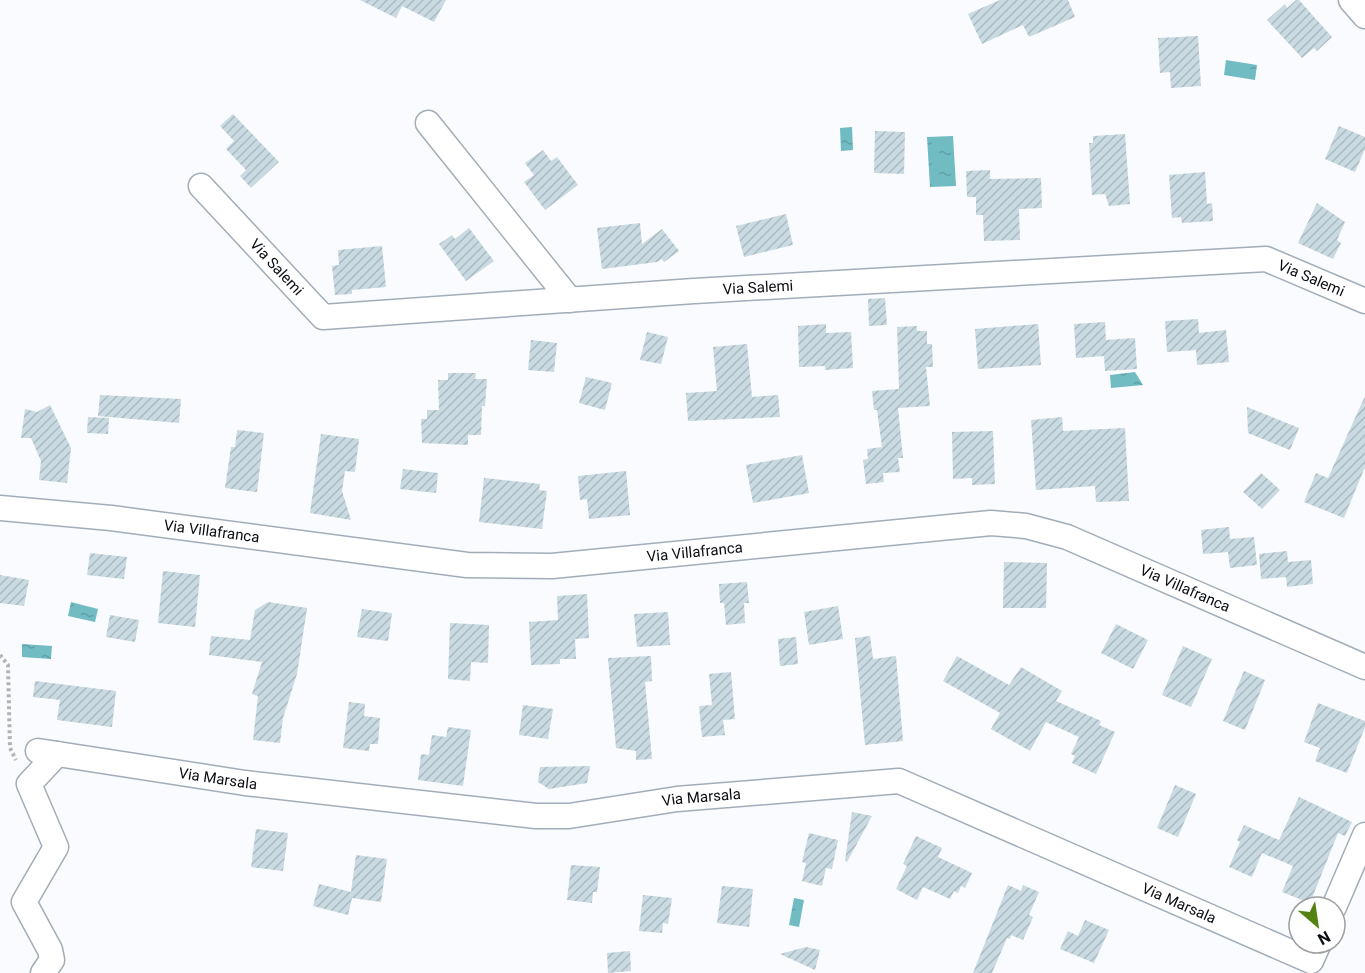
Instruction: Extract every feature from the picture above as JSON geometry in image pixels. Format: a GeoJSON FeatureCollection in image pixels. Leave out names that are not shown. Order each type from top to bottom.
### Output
{"type":"FeatureCollection","features":[{"type":"Feature","properties":{"kind":"street"},"geometry":{"type":"LineString","coordinates":[[1351,0],[1365,16]]}},
{"type":"Feature","properties":{"kind":"street"},"geometry":{"type":"LineString","coordinates":[[428,123],[570,300]]}},
{"type":"Feature","properties":{"kind":"street","name":"Via Salemi"},"geometry":{"type":"LineString","coordinates":[[201,186],[323,317],[694,291],[1266,259],[1362,292]]}},
{"type":"Feature","properties":{"kind":"street","name":"Via Villafranca"},"geometry":{"type":"LineString","coordinates":[[0,508],[111,518],[467,565],[506,566],[552,566],[991,523],[1026,526],[1067,537],[1365,667]]}},
{"type":"Feature","properties":{"kind":"street","name":"Via Marsala"},"geometry":{"type":"LineString","coordinates":[[30,784],[47,752],[245,783],[536,816],[569,816],[677,799],[899,781],[1312,959]]}},
{"type":"Feature","properties":{"kind":"street"},"geometry":{"type":"LineString","coordinates":[[30,784],[56,847],[24,902],[50,950],[52,960],[43,973]]}},
{"type":"Feature","properties":{"kind":"street"},"geometry":{"type":"LineString","coordinates":[[1339,895],[1365,835]]}},
{"type":"Feature","properties":{"kind":"path"},"geometry":{"type":"LineString","coordinates":[[0,656],[8,665],[10,748],[30,784]]}},
{"type":"Feature","properties":{"kind":"water"},"geometry":{"type":"Polygon","coordinates":[[[1226,60],[1257,65],[1255,80],[1224,75],[1226,60]]]}},
{"type":"Feature","properties":{"kind":"water"},"geometry":{"type":"Polygon","coordinates":[[[852,127],[853,150],[841,151],[840,128],[852,127]]]}},
{"type":"Feature","properties":{"kind":"water"},"geometry":{"type":"Polygon","coordinates":[[[953,136],[956,186],[930,187],[927,137],[953,136]]]}},
{"type":"Feature","properties":{"kind":"water"},"geometry":{"type":"Polygon","coordinates":[[[1135,372],[1143,385],[1111,388],[1110,375],[1135,372]]]}},
{"type":"Feature","properties":{"kind":"water"},"geometry":{"type":"Polygon","coordinates":[[[71,602],[98,609],[95,622],[68,616],[71,602]]]}},
{"type":"Feature","properties":{"kind":"water"},"geometry":{"type":"Polygon","coordinates":[[[22,644],[52,646],[51,659],[22,657],[22,644]]]}},
{"type":"Feature","properties":{"kind":"water"},"geometry":{"type":"Polygon","coordinates":[[[794,898],[804,900],[799,927],[789,925],[794,898]]]}},
{"type":"Feature","properties":{"kind":"building"},"geometry":{"type":"Polygon","coordinates":[[[360,0],[446,0],[434,22],[402,6],[396,18],[360,0]]]}},
{"type":"Feature","properties":{"kind":"building"},"geometry":{"type":"Polygon","coordinates":[[[1000,0],[1068,0],[1075,17],[1029,37],[1023,25],[982,44],[968,14],[1000,0]]]}},
{"type":"Feature","properties":{"kind":"building"},"geometry":{"type":"Polygon","coordinates":[[[1299,0],[1332,37],[1317,51],[1314,48],[1302,58],[1267,20],[1285,4],[1287,8],[1299,0]]]}},
{"type":"Feature","properties":{"kind":"building"},"geometry":{"type":"Polygon","coordinates":[[[1198,36],[1201,86],[1171,88],[1170,72],[1160,73],[1158,38],[1198,36]]]}},
{"type":"Feature","properties":{"kind":"building"},"geometry":{"type":"Polygon","coordinates":[[[233,114],[279,162],[251,188],[240,176],[246,170],[226,149],[234,141],[220,126],[233,114]]]}},
{"type":"Feature","properties":{"kind":"building"},"geometry":{"type":"Polygon","coordinates":[[[1339,126],[1365,137],[1365,149],[1355,172],[1325,159],[1339,126]]]}},
{"type":"Feature","properties":{"kind":"building"},"geometry":{"type":"Polygon","coordinates":[[[875,131],[905,132],[904,174],[874,173],[875,131]]]}},
{"type":"Feature","properties":{"kind":"building"},"geometry":{"type":"Polygon","coordinates":[[[1125,134],[1130,204],[1109,206],[1105,194],[1092,195],[1089,143],[1093,143],[1093,136],[1125,134]]]}},
{"type":"Feature","properties":{"kind":"building"},"geometry":{"type":"Polygon","coordinates":[[[543,150],[551,161],[557,157],[578,185],[545,210],[524,182],[534,175],[525,163],[543,150]]]}},
{"type":"Feature","properties":{"kind":"building"},"geometry":{"type":"Polygon","coordinates":[[[990,170],[990,179],[1041,178],[1042,208],[1019,209],[1020,240],[984,241],[983,215],[976,215],[976,197],[967,197],[966,171],[990,170]]]}},
{"type":"Feature","properties":{"kind":"building"},"geometry":{"type":"Polygon","coordinates":[[[1205,172],[1207,204],[1212,203],[1213,221],[1182,223],[1181,217],[1172,218],[1169,175],[1205,172]]]}},
{"type":"Feature","properties":{"kind":"building"},"geometry":{"type":"Polygon","coordinates":[[[1317,203],[1345,222],[1337,240],[1341,243],[1333,259],[1298,243],[1317,203]]]}},
{"type":"Feature","properties":{"kind":"building"},"geometry":{"type":"Polygon","coordinates":[[[786,214],[793,245],[744,257],[736,226],[786,214]]]}},
{"type":"Feature","properties":{"kind":"building"},"geometry":{"type":"Polygon","coordinates":[[[640,223],[642,244],[662,229],[679,251],[664,262],[662,259],[657,262],[602,269],[597,228],[640,223]]]}},
{"type":"Feature","properties":{"kind":"building"},"geometry":{"type":"Polygon","coordinates":[[[469,228],[494,261],[466,281],[439,244],[452,235],[455,239],[469,228]]]}},
{"type":"Feature","properties":{"kind":"building"},"geometry":{"type":"Polygon","coordinates":[[[382,246],[386,287],[352,290],[352,294],[335,295],[332,266],[339,265],[338,250],[382,246]]]}},
{"type":"Feature","properties":{"kind":"building"},"geometry":{"type":"Polygon","coordinates":[[[885,298],[887,325],[869,326],[868,299],[885,298]]]}},
{"type":"Feature","properties":{"kind":"building"},"geometry":{"type":"Polygon","coordinates":[[[1198,319],[1199,333],[1226,330],[1229,362],[1197,365],[1196,350],[1167,352],[1165,321],[1198,319]]]}},
{"type":"Feature","properties":{"kind":"building"},"geometry":{"type":"Polygon","coordinates":[[[1105,322],[1106,340],[1135,338],[1137,369],[1105,371],[1104,356],[1076,358],[1074,324],[1105,322]]]}},
{"type":"Feature","properties":{"kind":"building"},"geometry":{"type":"Polygon","coordinates":[[[826,324],[826,333],[851,332],[853,368],[825,370],[825,366],[799,367],[798,326],[826,324]]]}},
{"type":"Feature","properties":{"kind":"building"},"geometry":{"type":"Polygon","coordinates":[[[1038,324],[1041,365],[978,369],[975,329],[1038,324]]]}},
{"type":"Feature","properties":{"kind":"building"},"geometry":{"type":"Polygon","coordinates":[[[917,326],[917,331],[927,331],[927,344],[932,344],[933,367],[926,367],[930,406],[898,408],[903,458],[898,458],[900,472],[883,473],[884,482],[866,484],[863,460],[868,459],[867,449],[882,447],[872,391],[899,389],[897,327],[917,326]]]}},
{"type":"Feature","properties":{"kind":"building"},"geometry":{"type":"Polygon","coordinates":[[[647,332],[668,337],[661,364],[640,360],[647,332]]]}},
{"type":"Feature","properties":{"kind":"building"},"geometry":{"type":"Polygon","coordinates":[[[531,340],[557,343],[554,372],[528,370],[531,340]]]}},
{"type":"Feature","properties":{"kind":"building"},"geometry":{"type":"Polygon","coordinates":[[[747,344],[752,397],[778,395],[780,417],[688,421],[686,393],[717,391],[713,347],[747,344]]]}},
{"type":"Feature","properties":{"kind":"building"},"geometry":{"type":"Polygon","coordinates":[[[448,373],[476,373],[475,379],[487,379],[485,406],[482,406],[481,435],[468,435],[468,445],[422,443],[421,419],[427,419],[427,410],[439,410],[438,380],[448,380],[448,373]]]}},
{"type":"Feature","properties":{"kind":"building"},"geometry":{"type":"Polygon","coordinates":[[[586,377],[612,383],[605,410],[579,403],[586,377]]]}},
{"type":"Feature","properties":{"kind":"building"},"geometry":{"type":"Polygon","coordinates":[[[100,395],[181,399],[179,423],[98,416],[100,395]]]}},
{"type":"Feature","properties":{"kind":"building"},"geometry":{"type":"Polygon","coordinates":[[[1365,396],[1365,467],[1344,518],[1304,502],[1316,473],[1328,478],[1365,396]]]}},
{"type":"Feature","properties":{"kind":"building"},"geometry":{"type":"Polygon","coordinates":[[[50,405],[71,448],[67,483],[39,480],[41,461],[31,438],[21,438],[25,409],[37,412],[50,405]]]}},
{"type":"Feature","properties":{"kind":"building"},"geometry":{"type":"Polygon","coordinates":[[[1247,407],[1299,428],[1290,450],[1248,433],[1247,407]]]}},
{"type":"Feature","properties":{"kind":"building"},"geometry":{"type":"Polygon","coordinates":[[[88,417],[109,418],[108,434],[87,433],[88,417]]]}},
{"type":"Feature","properties":{"kind":"building"},"geometry":{"type":"Polygon","coordinates":[[[1062,417],[1063,431],[1125,428],[1129,501],[1096,502],[1095,486],[1036,490],[1031,420],[1062,417]]]}},
{"type":"Feature","properties":{"kind":"building"},"geometry":{"type":"Polygon","coordinates":[[[237,430],[264,433],[257,492],[225,488],[231,447],[235,447],[237,430]]]}},
{"type":"Feature","properties":{"kind":"building"},"geometry":{"type":"Polygon","coordinates":[[[993,431],[995,484],[972,485],[972,478],[953,479],[952,432],[993,431]]]}},
{"type":"Feature","properties":{"kind":"building"},"geometry":{"type":"Polygon","coordinates":[[[321,434],[359,439],[355,472],[345,471],[342,491],[351,520],[310,513],[321,434]]]}},
{"type":"Feature","properties":{"kind":"building"},"geometry":{"type":"Polygon","coordinates":[[[802,455],[809,493],[753,503],[746,465],[802,455]]]}},
{"type":"Feature","properties":{"kind":"building"},"geometry":{"type":"Polygon","coordinates":[[[403,469],[438,473],[436,493],[400,489],[403,469]]]}},
{"type":"Feature","properties":{"kind":"building"},"geometry":{"type":"Polygon","coordinates":[[[626,471],[630,515],[589,519],[587,499],[580,500],[578,476],[626,471]]]}},
{"type":"Feature","properties":{"kind":"building"},"geometry":{"type":"Polygon","coordinates":[[[1261,473],[1280,490],[1262,509],[1243,492],[1261,473]]]}},
{"type":"Feature","properties":{"kind":"building"},"geometry":{"type":"Polygon","coordinates":[[[484,478],[540,484],[539,490],[547,491],[542,529],[479,522],[484,478]]]}},
{"type":"Feature","properties":{"kind":"building"},"geometry":{"type":"Polygon","coordinates":[[[1229,527],[1230,539],[1254,537],[1257,565],[1230,568],[1228,552],[1203,554],[1201,530],[1229,527]]]}},
{"type":"Feature","properties":{"kind":"building"},"geometry":{"type":"Polygon","coordinates":[[[1287,551],[1288,562],[1311,560],[1313,584],[1287,587],[1286,577],[1261,579],[1259,554],[1287,551]]]}},
{"type":"Feature","properties":{"kind":"building"},"geometry":{"type":"Polygon","coordinates":[[[90,553],[127,557],[124,579],[87,575],[90,553]]]}},
{"type":"Feature","properties":{"kind":"building"},"geometry":{"type":"Polygon","coordinates":[[[1004,562],[1047,563],[1046,608],[1003,608],[1004,562]]]}},
{"type":"Feature","properties":{"kind":"building"},"geometry":{"type":"Polygon","coordinates":[[[163,571],[200,575],[195,627],[158,623],[163,571]]]}},
{"type":"Feature","properties":{"kind":"building"},"geometry":{"type":"Polygon","coordinates":[[[0,575],[29,580],[24,606],[0,603],[0,575]]]}},
{"type":"Feature","properties":{"kind":"building"},"geometry":{"type":"Polygon","coordinates":[[[747,582],[749,603],[744,603],[745,623],[726,625],[724,603],[720,603],[719,584],[747,582]]]}},
{"type":"Feature","properties":{"kind":"building"},"geometry":{"type":"Polygon","coordinates":[[[587,594],[589,638],[575,639],[576,659],[560,659],[560,664],[531,665],[529,622],[558,620],[557,596],[587,594]]]}},
{"type":"Feature","properties":{"kind":"building"},"geometry":{"type":"Polygon","coordinates":[[[268,602],[307,608],[297,674],[283,718],[280,743],[253,740],[258,696],[252,694],[262,662],[209,655],[211,636],[250,640],[255,610],[268,602]]]}},
{"type":"Feature","properties":{"kind":"building"},"geometry":{"type":"Polygon","coordinates":[[[838,606],[843,639],[809,645],[804,612],[838,606]]]}},
{"type":"Feature","properties":{"kind":"building"},"geometry":{"type":"Polygon","coordinates":[[[362,609],[392,613],[388,641],[357,637],[362,609]]]}},
{"type":"Feature","properties":{"kind":"building"},"geometry":{"type":"Polygon","coordinates":[[[668,612],[670,645],[637,647],[634,614],[668,612]]]}},
{"type":"Feature","properties":{"kind":"building"},"geometry":{"type":"Polygon","coordinates":[[[110,615],[139,620],[135,642],[106,637],[110,615]]]}},
{"type":"Feature","properties":{"kind":"building"},"geometry":{"type":"Polygon","coordinates":[[[450,623],[489,625],[488,663],[471,662],[470,681],[448,679],[450,623]]]}},
{"type":"Feature","properties":{"kind":"building"},"geometry":{"type":"Polygon","coordinates":[[[1116,624],[1148,640],[1133,669],[1101,653],[1116,624]]]}},
{"type":"Feature","properties":{"kind":"building"},"geometry":{"type":"Polygon","coordinates":[[[870,636],[873,659],[896,656],[903,741],[865,745],[855,638],[870,636]]]}},
{"type":"Feature","properties":{"kind":"building"},"geometry":{"type":"Polygon","coordinates":[[[796,637],[798,664],[780,666],[778,639],[796,637]]]}},
{"type":"Feature","properties":{"kind":"building"},"geometry":{"type":"Polygon","coordinates":[[[1183,646],[1212,659],[1191,707],[1162,695],[1183,646]]]}},
{"type":"Feature","properties":{"kind":"building"},"geometry":{"type":"Polygon","coordinates":[[[651,656],[652,681],[645,682],[652,759],[636,760],[636,751],[616,748],[608,658],[651,656]]]}},
{"type":"Feature","properties":{"kind":"building"},"geometry":{"type":"Polygon","coordinates":[[[957,656],[1009,685],[1021,667],[1062,691],[1056,701],[1101,721],[1099,725],[1115,732],[1096,774],[1072,763],[1075,756],[1071,754],[1079,737],[1046,722],[1030,751],[991,729],[1000,713],[943,681],[957,656]]]}},
{"type":"Feature","properties":{"kind":"building"},"geometry":{"type":"Polygon","coordinates":[[[1244,671],[1265,680],[1245,730],[1223,721],[1244,671]]]}},
{"type":"Feature","properties":{"kind":"building"},"geometry":{"type":"Polygon","coordinates":[[[731,672],[735,719],[723,720],[725,735],[702,737],[699,706],[712,705],[709,674],[731,672]]]}},
{"type":"Feature","properties":{"kind":"building"},"geometry":{"type":"Polygon","coordinates":[[[35,681],[116,691],[112,727],[57,720],[60,700],[33,697],[35,681]]]}},
{"type":"Feature","properties":{"kind":"building"},"geometry":{"type":"Polygon","coordinates":[[[349,702],[365,704],[364,716],[380,718],[378,744],[370,744],[369,751],[343,748],[349,702]]]}},
{"type":"Feature","properties":{"kind":"building"},"geometry":{"type":"Polygon","coordinates":[[[1318,703],[1365,721],[1365,727],[1347,773],[1315,761],[1320,748],[1304,742],[1318,703]]]}},
{"type":"Feature","properties":{"kind":"building"},"geometry":{"type":"Polygon","coordinates":[[[523,705],[553,709],[548,739],[519,735],[523,705]]]}},
{"type":"Feature","properties":{"kind":"building"},"geometry":{"type":"Polygon","coordinates":[[[448,727],[471,730],[463,786],[418,780],[421,754],[429,755],[432,735],[446,737],[448,727]]]}},
{"type":"Feature","properties":{"kind":"building"},"geometry":{"type":"Polygon","coordinates":[[[590,766],[587,783],[549,789],[538,782],[540,767],[590,766]]]}},
{"type":"Feature","properties":{"kind":"building"},"geometry":{"type":"Polygon","coordinates":[[[1175,785],[1196,794],[1178,837],[1157,828],[1175,785]]]}},
{"type":"Feature","properties":{"kind":"building"},"geometry":{"type":"Polygon","coordinates":[[[1299,797],[1352,822],[1345,836],[1338,833],[1313,895],[1290,895],[1282,892],[1293,866],[1262,853],[1252,877],[1229,867],[1240,842],[1237,840],[1244,825],[1279,840],[1299,797]]]}},
{"type":"Feature","properties":{"kind":"building"},"geometry":{"type":"Polygon","coordinates":[[[852,812],[872,816],[847,862],[845,861],[852,812]]]}},
{"type":"Feature","properties":{"kind":"building"},"geometry":{"type":"Polygon","coordinates":[[[256,829],[288,833],[283,871],[251,867],[256,829]]]}},
{"type":"Feature","properties":{"kind":"building"},"geometry":{"type":"Polygon","coordinates":[[[809,833],[838,840],[832,869],[826,868],[822,886],[802,881],[806,863],[802,862],[809,833]]]}},
{"type":"Feature","properties":{"kind":"building"},"geometry":{"type":"Polygon","coordinates":[[[916,836],[942,848],[938,857],[972,873],[965,888],[961,886],[958,893],[954,891],[950,899],[923,887],[917,900],[896,889],[907,866],[903,864],[916,836]]]}},
{"type":"Feature","properties":{"kind":"building"},"geometry":{"type":"Polygon","coordinates":[[[356,855],[387,859],[381,902],[352,898],[348,915],[313,906],[319,884],[351,892],[356,855]]]}},
{"type":"Feature","properties":{"kind":"building"},"geometry":{"type":"Polygon","coordinates":[[[571,865],[600,867],[597,892],[593,892],[592,903],[567,900],[571,865]]]}},
{"type":"Feature","properties":{"kind":"building"},"geometry":{"type":"Polygon","coordinates":[[[1008,885],[1021,891],[1023,885],[1039,892],[1029,915],[1033,917],[1023,940],[1011,935],[1010,939],[1007,938],[992,973],[973,973],[1008,885]]]}},
{"type":"Feature","properties":{"kind":"building"},"geometry":{"type":"Polygon","coordinates":[[[722,886],[753,889],[749,927],[717,923],[722,886]]]}},
{"type":"Feature","properties":{"kind":"building"},"geometry":{"type":"Polygon","coordinates":[[[643,895],[672,898],[668,924],[663,923],[662,933],[639,931],[643,895]]]}},
{"type":"Feature","properties":{"kind":"building"},"geometry":{"type":"Polygon","coordinates":[[[1085,920],[1109,930],[1094,963],[1060,949],[1068,931],[1078,936],[1085,920]]]}},
{"type":"Feature","properties":{"kind":"building"},"geometry":{"type":"Polygon","coordinates":[[[806,947],[820,950],[815,970],[780,954],[806,947]]]}},
{"type":"Feature","properties":{"kind":"building"},"geometry":{"type":"Polygon","coordinates":[[[630,951],[631,971],[608,973],[607,953],[630,951]]]}}]}
